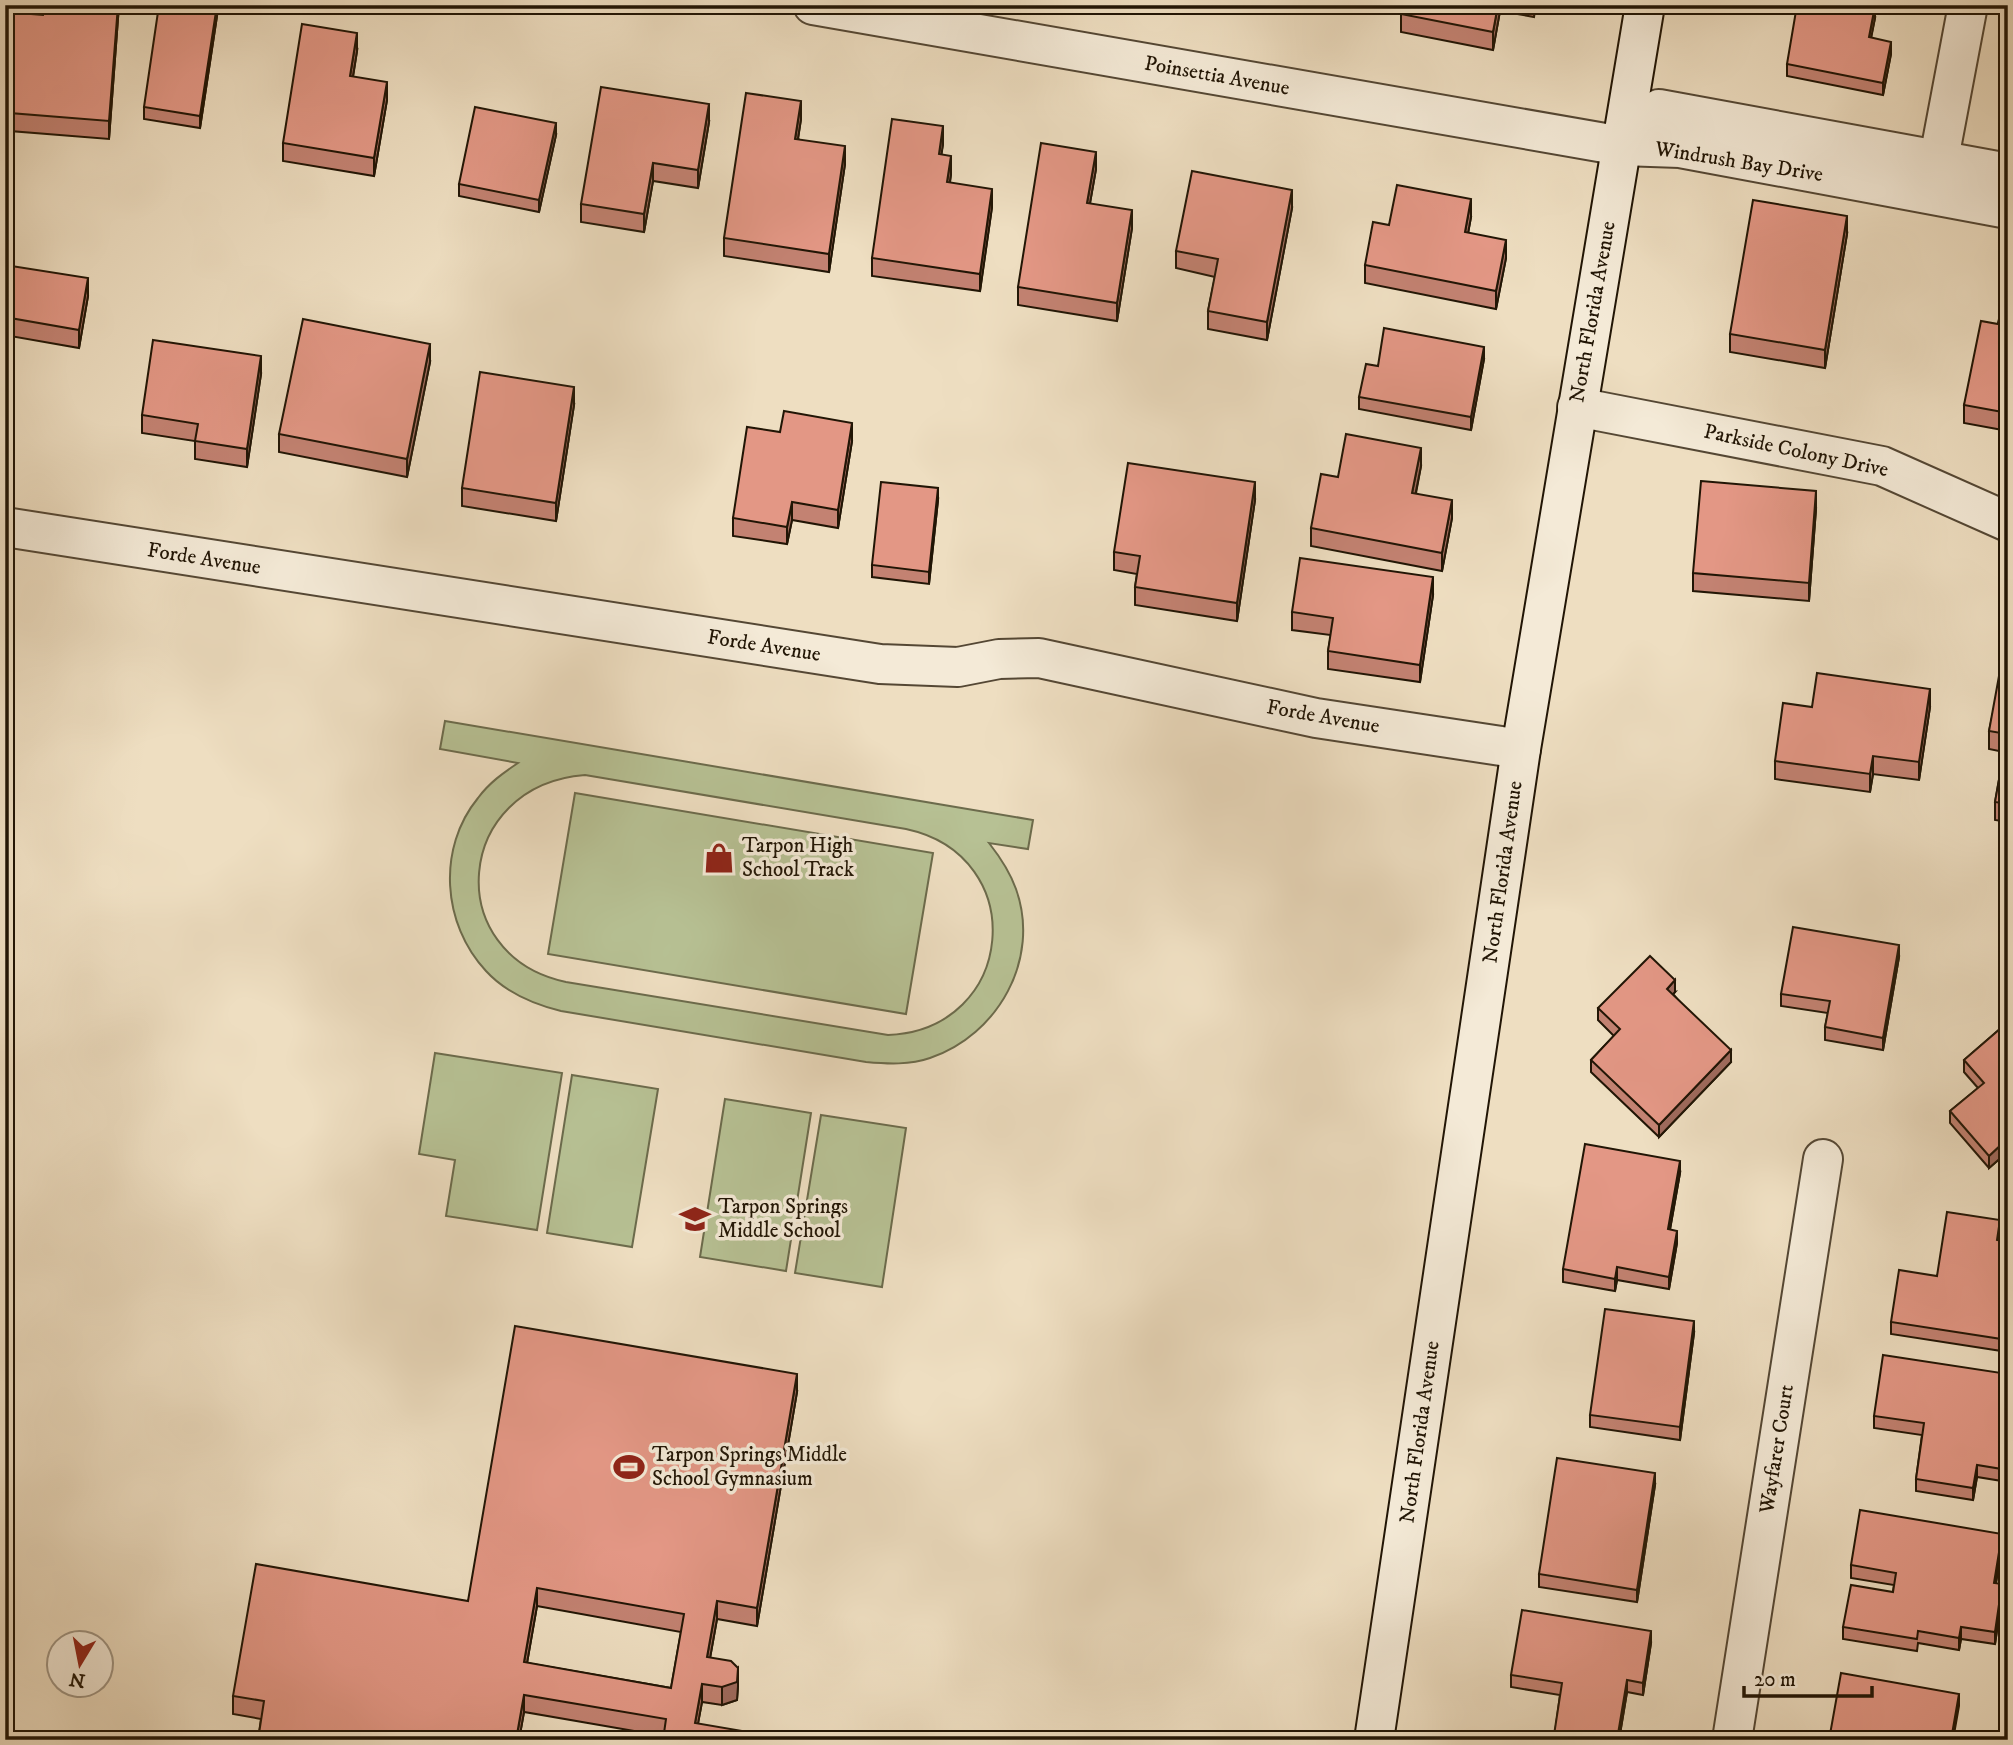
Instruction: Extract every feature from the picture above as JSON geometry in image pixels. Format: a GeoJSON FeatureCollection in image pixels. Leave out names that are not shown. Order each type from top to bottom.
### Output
{"type":"FeatureCollection","features":[{"type":"Feature","properties":{"kind":"street","name":"Poinsettia Avenue"},"geometry":{"type":"LineString","coordinates":[[813,5],[1622,146]]}},
{"type":"Feature","properties":{"kind":"street","name":"North Florida Avenue"},"geometry":{"type":"LineString","coordinates":[[1374,1740],[1521,749],[1645,5]]}},
{"type":"Feature","properties":{"kind":"street"},"geometry":{"type":"LineString","coordinates":[[1936,178],[1968,5]]}},
{"type":"Feature","properties":{"kind":"street","name":"Windrush Bay Drive"},"geometry":{"type":"LineString","coordinates":[[1622,146],[1680,148],[1936,178],[2008,173]]}},
{"type":"Feature","properties":{"kind":"street","name":"Windrush Bay Drive"},"geometry":{"type":"LineString","coordinates":[[1936,178],[2008,209]]}},
{"type":"Feature","properties":{"kind":"street","name":"Parkside Colony Drive"},"geometry":{"type":"LineString","coordinates":[[1577,407],[1882,466],[2008,522]]}},
{"type":"Feature","properties":{"kind":"street","name":"Forde Avenue"},"geometry":{"type":"LineString","coordinates":[[5,527],[880,664],[958,667],[999,659],[1039,658],[1316,718],[1521,749]]}},
{"type":"Feature","properties":{"kind":"street","name":"Wayfarer Court"},"geometry":{"type":"LineString","coordinates":[[1732,1740],[1823,1159]]}},
{"type":"Feature","properties":{"kind":"green space"},"geometry":{"type":"Polygon","coordinates":[[[445,721],[1033,820],[1028,849],[989,843],[1001,859],[1016,889],[1022,915],[1023,942],[1018,967],[1008,991],[994,1013],[976,1032],[954,1047],[930,1058],[907,1063],[866,1062],[561,1011],[540,1005],[502,986],[471,952],[453,909],[450,886],[451,862],[465,818],[487,788],[518,763],[440,749],[445,721]],[[585,775],[541,786],[509,808],[488,838],[479,872],[482,907],[497,940],[525,966],[566,982],[888,1035],[931,1026],[963,1004],[983,975],[992,940],[989,905],[974,872],[947,845],[906,829],[585,775]]]}},
{"type":"Feature","properties":{"kind":"green space"},"geometry":{"type":"Polygon","coordinates":[[[575,793],[933,853],[906,1014],[548,954],[575,793]]]}},
{"type":"Feature","properties":{"kind":"green space"},"geometry":{"type":"Polygon","coordinates":[[[435,1053],[562,1073],[537,1230],[446,1216],[455,1160],[419,1154],[435,1053]]]}},
{"type":"Feature","properties":{"kind":"green space"},"geometry":{"type":"Polygon","coordinates":[[[572,1075],[658,1089],[632,1247],[547,1233],[572,1075]]]}},
{"type":"Feature","properties":{"kind":"green space"},"geometry":{"type":"Polygon","coordinates":[[[725,1099],[811,1113],[786,1271],[700,1257],[725,1099]]]}},
{"type":"Feature","properties":{"kind":"green space"},"geometry":{"type":"Polygon","coordinates":[[[821,1115],[906,1128],[882,1287],[795,1273],[821,1115]]]}},
{"type":"Feature","properties":{"kind":"building"},"geometry":{"type":"Polygon","coordinates":[[[44,5],[118,5],[109,121],[10,113],[12,88],[5,87],[5,12],[43,15],[44,5]]]}},
{"type":"Feature","properties":{"kind":"building"},"geometry":{"type":"Polygon","coordinates":[[[159,5],[217,5],[200,116],[144,107],[159,5]]]}},
{"type":"Feature","properties":{"kind":"building"},"geometry":{"type":"Polygon","coordinates":[[[1402,5],[1498,5],[1493,32],[1401,14],[1402,5]]]}},
{"type":"Feature","properties":{"kind":"building"},"geometry":{"type":"Polygon","coordinates":[[[1797,5],[1875,6],[1869,37],[1891,42],[1883,83],[1787,64],[1797,5]]]}},
{"type":"Feature","properties":{"kind":"building"},"geometry":{"type":"Polygon","coordinates":[[[302,24],[357,33],[350,76],[387,82],[374,158],[283,143],[302,24]]]}},
{"type":"Feature","properties":{"kind":"building"},"geometry":{"type":"Polygon","coordinates":[[[601,87],[709,104],[698,170],[653,163],[644,214],[581,204],[601,87]]]}},
{"type":"Feature","properties":{"kind":"building"},"geometry":{"type":"Polygon","coordinates":[[[746,93],[801,101],[795,139],[845,146],[829,254],[724,238],[746,93]]]}},
{"type":"Feature","properties":{"kind":"building"},"geometry":{"type":"Polygon","coordinates":[[[475,107],[556,123],[539,200],[459,184],[475,107]]]}},
{"type":"Feature","properties":{"kind":"building"},"geometry":{"type":"Polygon","coordinates":[[[892,119],[943,126],[939,154],[951,156],[947,182],[992,189],[980,274],[872,258],[892,119]]]}},
{"type":"Feature","properties":{"kind":"building"},"geometry":{"type":"Polygon","coordinates":[[[1041,143],[1096,152],[1087,203],[1132,210],[1117,303],[1018,287],[1041,143]]]}},
{"type":"Feature","properties":{"kind":"building"},"geometry":{"type":"Polygon","coordinates":[[[1192,171],[1292,190],[1267,322],[1208,311],[1218,259],[1176,251],[1192,171]]]}},
{"type":"Feature","properties":{"kind":"building"},"geometry":{"type":"Polygon","coordinates":[[[1397,185],[1471,199],[1465,232],[1506,240],[1496,291],[1365,265],[1373,222],[1389,225],[1397,185]]]}},
{"type":"Feature","properties":{"kind":"building"},"geometry":{"type":"Polygon","coordinates":[[[1753,200],[1847,216],[1825,350],[1730,334],[1753,200]]]}},
{"type":"Feature","properties":{"kind":"building"},"geometry":{"type":"Polygon","coordinates":[[[5,265],[88,278],[79,330],[10,318],[5,349],[5,265]]]}},
{"type":"Feature","properties":{"kind":"building"},"geometry":{"type":"Polygon","coordinates":[[[2006,283],[2008,413],[1964,405],[1981,321],[1998,324],[2006,283]]]}},
{"type":"Feature","properties":{"kind":"building"},"geometry":{"type":"Polygon","coordinates":[[[303,319],[430,344],[407,459],[279,434],[303,319]]]}},
{"type":"Feature","properties":{"kind":"building"},"geometry":{"type":"Polygon","coordinates":[[[1384,328],[1484,347],[1471,417],[1359,397],[1366,364],[1378,366],[1384,328]]]}},
{"type":"Feature","properties":{"kind":"building"},"geometry":{"type":"Polygon","coordinates":[[[153,340],[261,356],[247,449],[195,441],[198,424],[142,415],[153,340]]]}},
{"type":"Feature","properties":{"kind":"building"},"geometry":{"type":"Polygon","coordinates":[[[480,372],[574,387],[556,503],[462,488],[480,372]]]}},
{"type":"Feature","properties":{"kind":"building"},"geometry":{"type":"Polygon","coordinates":[[[784,411],[852,423],[838,510],[792,502],[787,527],[733,518],[747,427],[780,432],[784,411]]]}},
{"type":"Feature","properties":{"kind":"building"},"geometry":{"type":"Polygon","coordinates":[[[1346,434],[1421,448],[1412,493],[1452,500],[1442,553],[1311,528],[1321,474],[1338,477],[1346,434]]]}},
{"type":"Feature","properties":{"kind":"building"},"geometry":{"type":"Polygon","coordinates":[[[1128,463],[1255,482],[1237,603],[1135,587],[1140,556],[1114,552],[1128,463]]]}},
{"type":"Feature","properties":{"kind":"building"},"geometry":{"type":"Polygon","coordinates":[[[1701,481],[1816,491],[1809,583],[1693,573],[1701,481]]]}},
{"type":"Feature","properties":{"kind":"building"},"geometry":{"type":"Polygon","coordinates":[[[881,482],[938,488],[929,572],[872,565],[881,482]]]}},
{"type":"Feature","properties":{"kind":"building"},"geometry":{"type":"Polygon","coordinates":[[[1300,558],[1433,577],[1420,665],[1328,651],[1333,618],[1292,612],[1300,558]]]}},
{"type":"Feature","properties":{"kind":"building"},"geometry":{"type":"Polygon","coordinates":[[[2005,643],[2008,644],[2008,804],[1995,802],[2007,734],[1989,731],[2005,643]]]}},
{"type":"Feature","properties":{"kind":"building"},"geometry":{"type":"Polygon","coordinates":[[[1817,673],[1930,689],[1919,762],[1873,756],[1870,774],[1775,761],[1783,703],[1812,707],[1817,673]]]}},
{"type":"Feature","properties":{"kind":"building"},"geometry":{"type":"Polygon","coordinates":[[[1793,927],[1899,945],[1883,1038],[1825,1027],[1830,1001],[1781,994],[1793,927]]]}},
{"type":"Feature","properties":{"kind":"building"},"geometry":{"type":"Polygon","coordinates":[[[1650,956],[1675,980],[1667,989],[1731,1050],[1659,1125],[1591,1060],[1620,1029],[1598,1008],[1650,956]]]}},
{"type":"Feature","properties":{"kind":"building"},"geometry":{"type":"Polygon","coordinates":[[[2008,1022],[2008,1146],[2004,1142],[1989,1156],[1950,1111],[1984,1083],[1964,1060],[2008,1022]]]}},
{"type":"Feature","properties":{"kind":"building"},"geometry":{"type":"Polygon","coordinates":[[[1585,1144],[1680,1161],[1668,1229],[1677,1231],[1669,1277],[1617,1267],[1615,1279],[1563,1269],[1585,1144]]]}},
{"type":"Feature","properties":{"kind":"building"},"geometry":{"type":"Polygon","coordinates":[[[1947,1212],[2000,1220],[1997,1240],[2008,1242],[2008,1340],[1891,1322],[1899,1270],[1937,1276],[1947,1212]]]}},
{"type":"Feature","properties":{"kind":"building"},"geometry":{"type":"Polygon","coordinates":[[[1605,1309],[1694,1321],[1680,1427],[1590,1415],[1605,1309]]]}},
{"type":"Feature","properties":{"kind":"building"},"geometry":{"type":"Polygon","coordinates":[[[515,1326],[797,1374],[757,1608],[717,1601],[707,1657],[731,1661],[738,1668],[737,1682],[722,1687],[702,1684],[695,1723],[794,1740],[663,1740],[666,1719],[524,1695],[516,1740],[258,1740],[264,1701],[233,1696],[256,1564],[468,1601],[515,1326]],[[537,1588],[524,1662],[671,1688],[684,1614],[537,1588]]]}},
{"type":"Feature","properties":{"kind":"building"},"geometry":{"type":"Polygon","coordinates":[[[1883,1355],[2008,1374],[2008,1470],[1977,1465],[1973,1488],[1916,1479],[1924,1423],[1874,1416],[1883,1355]]]}},
{"type":"Feature","properties":{"kind":"building"},"geometry":{"type":"Polygon","coordinates":[[[1557,1458],[1655,1473],[1637,1590],[1539,1574],[1557,1458]]]}},
{"type":"Feature","properties":{"kind":"building"},"geometry":{"type":"Polygon","coordinates":[[[1860,1510],[2002,1534],[1994,1583],[2002,1584],[1995,1632],[1961,1627],[1959,1638],[1918,1631],[1917,1639],[1843,1627],[1851,1585],[1893,1592],[1896,1573],[1851,1565],[1860,1510]]]}},
{"type":"Feature","properties":{"kind":"building"},"geometry":{"type":"Polygon","coordinates":[[[1522,1610],[1651,1631],[1643,1683],[1627,1680],[1617,1740],[1586,1740],[1554,1735],[1562,1683],[1511,1675],[1522,1610]]]}},
{"type":"Feature","properties":{"kind":"building"},"geometry":{"type":"Polygon","coordinates":[[[1841,1673],[1959,1694],[1951,1740],[1829,1740],[1841,1673]]]}},
{"type":"Feature","properties":{"kind":"place","name":"Tarpon High School Track"},"geometry":{"type":"Point","coordinates":[719,858]}},
{"type":"Feature","properties":{"kind":"place","name":"Tarpon Springs Middle School"},"geometry":{"type":"Point","coordinates":[695,1219]}},
{"type":"Feature","properties":{"kind":"place","name":"Tarpon Springs Middle School Gymnasium"},"geometry":{"type":"Point","coordinates":[629,1467]}}]}
